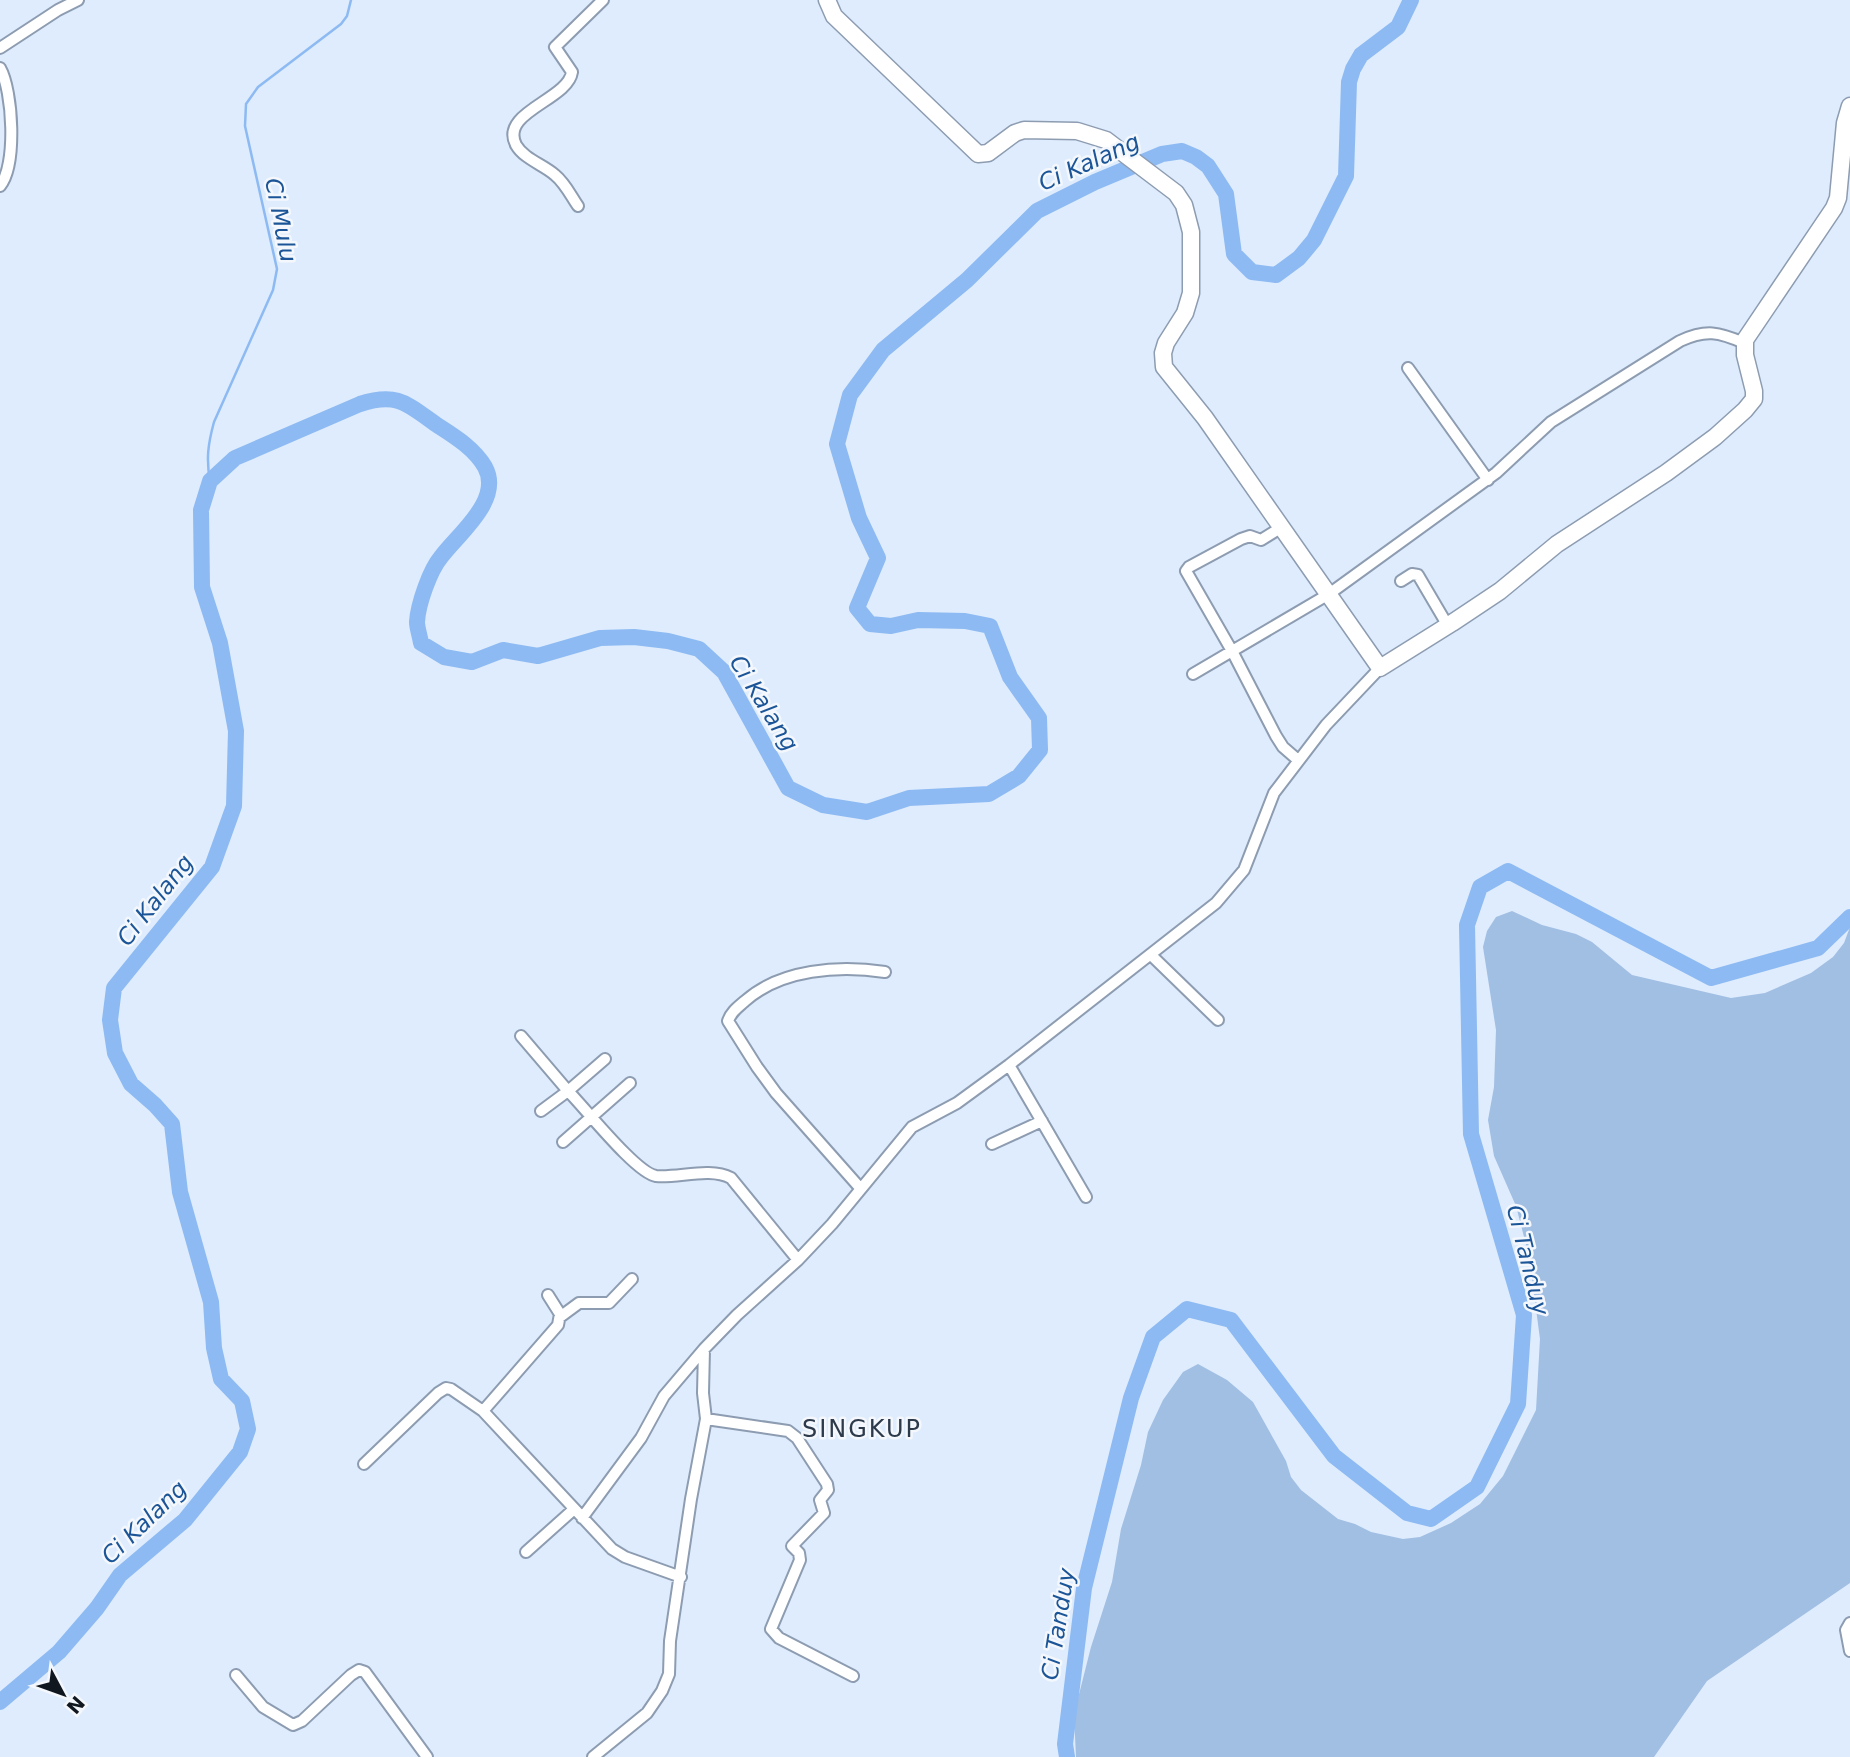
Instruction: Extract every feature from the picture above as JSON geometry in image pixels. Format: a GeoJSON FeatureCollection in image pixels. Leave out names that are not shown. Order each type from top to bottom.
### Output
{"type":"FeatureCollection","features":[{"type":"Feature","properties":{"kind":"street"},"geometry":{"type":"LineString","coordinates":[[0,48],[58,9],[78,0]]}},
{"type":"Feature","properties":{"kind":"street"},"geometry":{"type":"LineString","coordinates":[[582,0],[592,9]]}},
{"type":"Feature","properties":{"kind":"street"},"geometry":{"type":"LineString","coordinates":[[578,206],[559,178],[522,152],[514,136],[518,122],[535,107],[546,102],[571,79],[572,72],[555,47],[603,0]]}},
{"type":"Feature","properties":{"kind":"street"},"geometry":{"type":"LineString","coordinates":[[827,0],[834,16],[978,154],[988,153],[1014,133],[1030,129],[1066,130],[1094,135],[1120,150],[1176,193],[1184,205],[1191,232],[1191,293],[1185,313],[1166,343],[1163,353],[1164,367],[1205,418],[1380,668]]}},
{"type":"Feature","properties":{"kind":"street"},"geometry":{"type":"LineString","coordinates":[[0,68],[8,89],[10,132],[8,169],[0,186]]}},
{"type":"Feature","properties":{"kind":"street"},"geometry":{"type":"LineString","coordinates":[[526,1552],[578,1514],[641,1438],[664,1396],[704,1349],[737,1315],[798,1261],[912,1127],[957,1103],[1009,1065],[1216,903],[1244,870],[1274,793],[1326,725],[1380,668],[1500,590],[1558,544],[1705,444],[1745,410],[1754,399],[1754,391],[1744,343],[1751,328],[1834,208],[1838,198],[1845,123],[1850,106]]}},
{"type":"Feature","properties":{"kind":"street"},"geometry":{"type":"LineString","coordinates":[[1194,674],[1329,594],[1488,480],[1551,422],[1680,341],[1696,335],[1715,333],[1744,343]]}},
{"type":"Feature","properties":{"kind":"street"},"geometry":{"type":"LineString","coordinates":[[1408,368],[1488,480]]}},
{"type":"Feature","properties":{"kind":"street"},"geometry":{"type":"LineString","coordinates":[[1282,527],[1261,540],[1250,536],[1241,538],[1186,569],[1186,574],[1232,651],[1276,736],[1283,747],[1298,760]]}},
{"type":"Feature","properties":{"kind":"street"},"geometry":{"type":"LineString","coordinates":[[1401,582],[1412,574],[1418,575],[1448,626]]}},
{"type":"Feature","properties":{"kind":"street"},"geometry":{"type":"LineString","coordinates":[[1150,955],[1218,1020]]}},
{"type":"Feature","properties":{"kind":"street"},"geometry":{"type":"LineString","coordinates":[[861,1189],[776,1093],[728,1021],[732,1013],[750,997],[774,982],[805,973],[836,970],[884,972]]}},
{"type":"Feature","properties":{"kind":"street"},"geometry":{"type":"LineString","coordinates":[[521,1036],[637,1166],[658,1176],[719,1174],[731,1178],[798,1261]]}},
{"type":"Feature","properties":{"kind":"street"},"geometry":{"type":"LineString","coordinates":[[541,1111],[605,1059]]}},
{"type":"Feature","properties":{"kind":"street"},"geometry":{"type":"LineString","coordinates":[[1009,1065],[1086,1198]]}},
{"type":"Feature","properties":{"kind":"street"},"geometry":{"type":"LineString","coordinates":[[563,1143],[630,1083]]}},
{"type":"Feature","properties":{"kind":"street"},"geometry":{"type":"LineString","coordinates":[[992,1144],[1042,1121]]}},
{"type":"Feature","properties":{"kind":"street"},"geometry":{"type":"LineString","coordinates":[[560,1317],[579,1303],[609,1303],[632,1279]]}},
{"type":"Feature","properties":{"kind":"street"},"geometry":{"type":"LineString","coordinates":[[483,1411],[558,1325],[558,1309],[548,1296]]}},
{"type":"Feature","properties":{"kind":"street"},"geometry":{"type":"LineString","coordinates":[[593,1757],[639,1721],[656,1702],[669,1674],[670,1641],[706,1419],[703,1393],[704,1349]]}},
{"type":"Feature","properties":{"kind":"street"},"geometry":{"type":"LineString","coordinates":[[363,1464],[442,1390],[456,1391],[483,1411],[578,1514],[618,1553],[681,1577]]}},
{"type":"Feature","properties":{"kind":"street"},"geometry":{"type":"LineString","coordinates":[[706,1419],[788,1432],[797,1438],[827,1484],[828,1490],[820,1500],[824,1513],[792,1546],[801,1556],[771,1629],[775,1635],[853,1676]]}},
{"type":"Feature","properties":{"kind":"street"},"geometry":{"type":"LineString","coordinates":[[1850,1623],[1846,1630],[1850,1651]]}},
{"type":"Feature","properties":{"kind":"street"},"geometry":{"type":"LineString","coordinates":[[236,1675],[263,1707],[293,1725],[302,1721],[351,1675],[359,1670],[365,1672],[427,1757]]}},
{"type":"Feature","properties":{"kind":"shaded area"},"geometry":{"type":"Polygon","coordinates":[[[1512,911],[1542,925],[1576,934],[1592,942],[1632,975],[1731,998],[1765,993],[1811,973],[1833,957],[1844,943],[1850,927],[1850,1583],[1707,1681],[1654,1757],[1076,1757],[1074,1714],[1091,1647],[1112,1582],[1121,1529],[1141,1465],[1148,1432],[1163,1400],[1183,1372],[1198,1364],[1227,1380],[1253,1402],[1286,1461],[1291,1477],[1301,1490],[1338,1519],[1371,1532],[1403,1539],[1420,1537],[1451,1523],[1480,1504],[1503,1476],[1536,1410],[1540,1339],[1529,1256],[1516,1206],[1494,1156],[1488,1120],[1494,1087],[1496,1030],[1483,947],[1487,931],[1496,917],[1512,911]]]}},
{"type":"Feature","properties":{"kind":"waterway","name":"Ci Mulu"},"geometry":{"type":"LineString","coordinates":[[210,481],[208,452],[214,422],[273,290],[277,269],[245,126],[246,104],[258,87],[341,24],[347,16],[351,0]]}},
{"type":"Feature","properties":{"kind":"waterway","name":"Ci Kalang"},"geometry":{"type":"LineString","coordinates":[[0,1702],[59,1652],[97,1608],[120,1575],[185,1520],[240,1452],[248,1429],[242,1401],[221,1379],[214,1348],[211,1302],[180,1192],[172,1124],[131,1084],[115,1053],[110,1020],[114,988],[212,867],[234,806],[236,731],[220,643],[202,587],[201,510],[210,481],[235,458],[360,404],[384,399],[402,402],[469,448],[485,467],[489,479],[488,492],[476,516],[441,557],[429,579],[418,615],[421,643],[444,657],[472,662],[503,650],[538,656],[600,638],[634,637],[668,641],[699,649],[724,672],[788,788],[823,805],[867,812],[909,798],[989,794],[1019,776],[1040,750],[1039,718],[1010,677],[990,626],[965,621],[918,620],[891,626],[870,624],[857,608],[878,558],[859,518],[837,444],[850,395],[883,350],[967,280],[1037,211],[1095,182],[1162,154],[1182,151],[1208,166],[1226,194],[1234,254],[1252,272],[1276,275],[1299,258],[1314,240],[1346,176],[1349,82],[1353,69],[1361,55],[1398,27],[1411,0]]}},
{"type":"Feature","properties":{"kind":"waterway","name":"Ci Tanduy"},"geometry":{"type":"LineString","coordinates":[[1067,1757],[1065,1744],[1084,1588],[1131,1398],[1153,1337],[1187,1309],[1231,1320],[1334,1456],[1407,1513],[1431,1519],[1477,1487],[1518,1404],[1524,1315],[1471,1134],[1467,925],[1480,887],[1508,871],[1711,978],[1818,948],[1850,917]]}},
{"type":"Feature","properties":{"kind":"district","name":"SINGKUP"},"geometry":{"type":"Point","coordinates":[862,1429]}}]}
